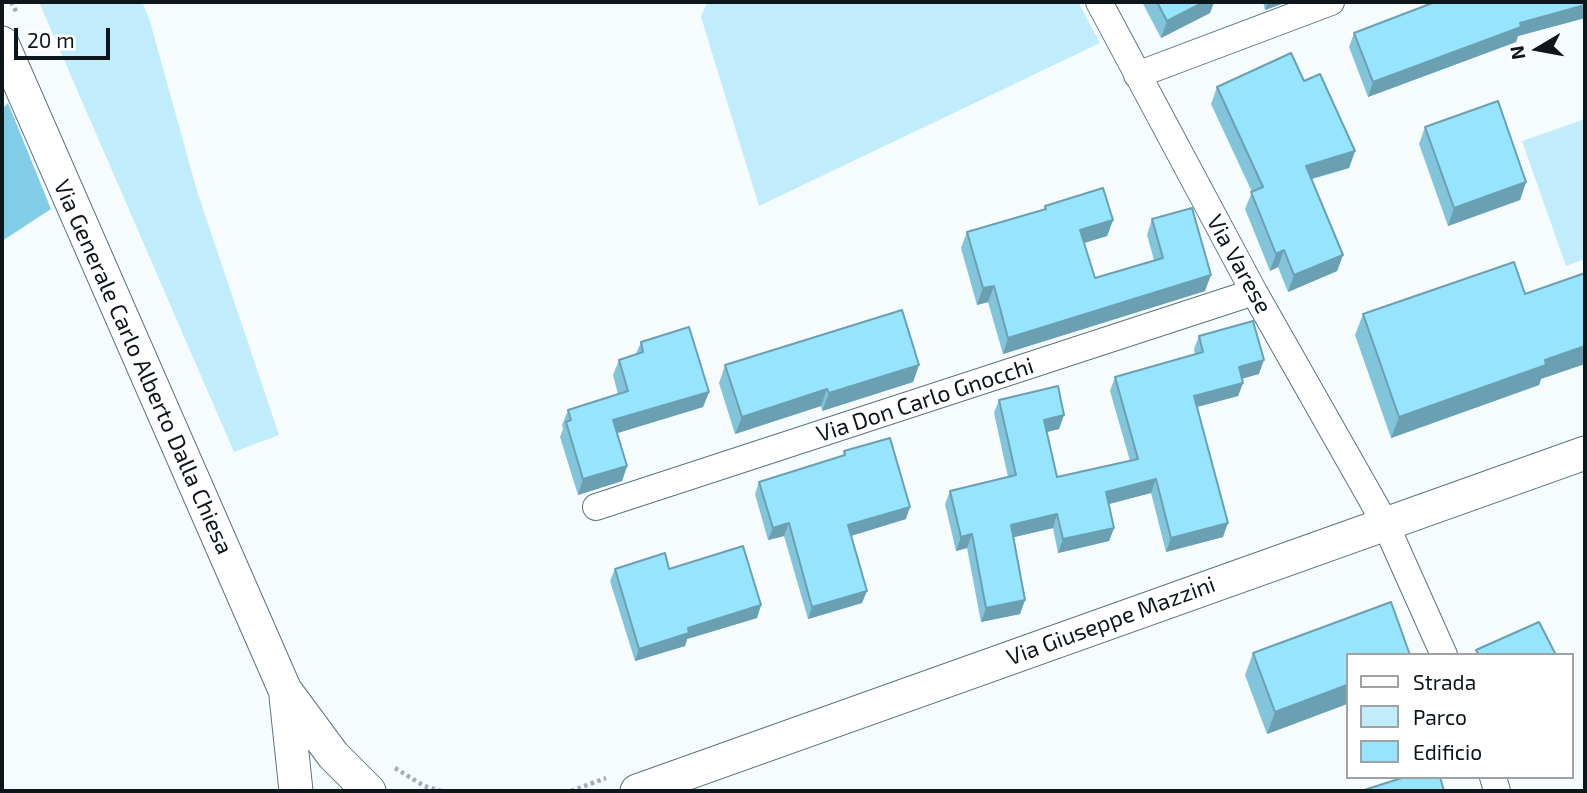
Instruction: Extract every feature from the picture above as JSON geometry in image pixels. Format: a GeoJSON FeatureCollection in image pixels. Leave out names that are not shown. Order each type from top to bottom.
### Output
{"type":"FeatureCollection","features":[{"type":"Feature","properties":{"kind":"street","name":"Via Varese"},"geometry":{"type":"LineString","coordinates":[[1099,2],[1254,292],[1385,523],[1443,653]]}},
{"type":"Feature","properties":{"kind":"street"},"geometry":{"type":"LineString","coordinates":[[1138,75],[1331,2]]}},
{"type":"Feature","properties":{"kind":"street","name":"Via Generale Carlo Alberto Dalla Chiesa"},"geometry":{"type":"LineString","coordinates":[[2,43],[285,690],[333,755],[369,791]]}},
{"type":"Feature","properties":{"kind":"street","name":"Via Don Carlo Gnocchi"},"geometry":{"type":"LineString","coordinates":[[596,507],[1254,292]]}},
{"type":"Feature","properties":{"kind":"street","name":"Via Giuseppe Mazzini"},"geometry":{"type":"LineString","coordinates":[[637,791],[1585,453]]}},
{"type":"Feature","properties":{"kind":"street","name":"Via Generale Carlo Alberto Dalla Chiesa"},"geometry":{"type":"LineString","coordinates":[[285,690],[296,791]]}},
{"type":"Feature","properties":{"kind":"green space"},"geometry":{"type":"Polygon","coordinates":[[[39,2],[142,2],[149,18],[197,191],[279,435],[234,452],[39,2]]]}},
{"type":"Feature","properties":{"kind":"green space"},"geometry":{"type":"Polygon","coordinates":[[[707,2],[1078,2],[1100,43],[759,206],[701,17],[707,2]]]}},
{"type":"Feature","properties":{"kind":"green space"},"geometry":{"type":"Polygon","coordinates":[[[1585,119],[1585,259],[1566,266],[1522,141],[1585,119]]]}},
{"type":"Feature","properties":{"kind":"shaded area"},"geometry":{"type":"Polygon","coordinates":[[[8,103],[51,209],[2,241],[2,109],[8,103]]]}},
{"type":"Feature","properties":{"kind":"building"},"geometry":{"type":"Polygon","coordinates":[[[1157,2],[1204,2],[1167,21],[1157,2]]]}},
{"type":"Feature","properties":{"kind":"building"},"geometry":{"type":"Polygon","coordinates":[[[1435,2],[1585,2],[1585,5],[1520,23],[1521,27],[1373,82],[1354,33],[1435,2]]]}},
{"type":"Feature","properties":{"kind":"building"},"geometry":{"type":"Polygon","coordinates":[[[1291,53],[1304,81],[1320,74],[1355,151],[1306,166],[1343,255],[1294,275],[1284,250],[1276,254],[1251,192],[1263,187],[1217,87],[1291,53]]]}},
{"type":"Feature","properties":{"kind":"building"},"geometry":{"type":"Polygon","coordinates":[[[1498,101],[1526,182],[1454,208],[1425,127],[1498,101]]]}},
{"type":"Feature","properties":{"kind":"building"},"geometry":{"type":"Polygon","coordinates":[[[1103,188],[1113,220],[1080,230],[1095,278],[1163,258],[1152,219],[1192,208],[1211,275],[1008,338],[994,286],[983,288],[967,232],[1046,209],[1045,206],[1103,188]]]}},
{"type":"Feature","properties":{"kind":"building"},"geometry":{"type":"Polygon","coordinates":[[[1514,262],[1525,294],[1585,273],[1585,346],[1545,360],[1546,365],[1399,417],[1363,314],[1514,262]]]}},
{"type":"Feature","properties":{"kind":"building"},"geometry":{"type":"Polygon","coordinates":[[[902,310],[919,365],[829,393],[827,389],[742,417],[725,365],[902,310]]]}},
{"type":"Feature","properties":{"kind":"building"},"geometry":{"type":"Polygon","coordinates":[[[1253,321],[1264,360],[1239,367],[1243,383],[1194,396],[1228,523],[1171,538],[1156,479],[1106,492],[1114,528],[1063,539],[1057,514],[1011,525],[1025,600],[986,608],[972,534],[961,537],[950,491],[1016,475],[999,400],[1058,386],[1064,415],[1044,420],[1057,477],[1138,459],[1115,377],[1203,352],[1199,336],[1253,321]]]}},
{"type":"Feature","properties":{"kind":"building"},"geometry":{"type":"Polygon","coordinates":[[[689,327],[709,392],[613,420],[627,466],[583,479],[566,422],[571,420],[568,410],[628,391],[619,360],[643,352],[641,342],[689,327]]]}},
{"type":"Feature","properties":{"kind":"building"},"geometry":{"type":"Polygon","coordinates":[[[890,438],[910,507],[848,525],[867,591],[812,607],[789,523],[773,528],[759,482],[845,455],[844,451],[890,438]]]}},
{"type":"Feature","properties":{"kind":"building"},"geometry":{"type":"Polygon","coordinates":[[[743,546],[761,605],[688,628],[689,633],[639,649],[615,569],[665,553],[669,569],[743,546]]]}},
{"type":"Feature","properties":{"kind":"building"},"geometry":{"type":"Polygon","coordinates":[[[1391,602],[1409,653],[1346,653],[1346,685],[1275,712],[1253,653],[1391,602]]]}},
{"type":"Feature","properties":{"kind":"building"},"geometry":{"type":"Polygon","coordinates":[[[1539,622],[1555,653],[1478,653],[1476,650],[1539,622]]]}},
{"type":"Feature","properties":{"kind":"building"},"geometry":{"type":"Polygon","coordinates":[[[1399,779],[1441,779],[1444,791],[1365,791],[1399,779]]]}}]}
